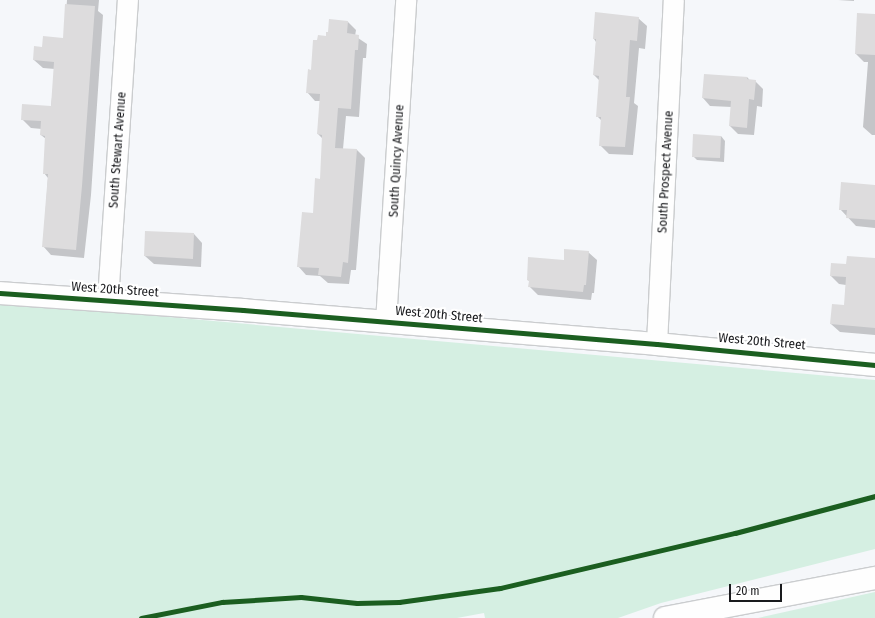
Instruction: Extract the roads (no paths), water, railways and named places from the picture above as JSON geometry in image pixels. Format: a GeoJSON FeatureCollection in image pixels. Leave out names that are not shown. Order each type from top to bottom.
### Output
{"type":"FeatureCollection","features":[{"type":"Feature","properties":{"kind":"street","name":"South Stewart Avenue"},"geometry":{"type":"LineString","coordinates":[[108,300],[128,0]]}},
{"type":"Feature","properties":{"kind":"street","name":"South Quincy Avenue"},"geometry":{"type":"LineString","coordinates":[[386,322],[406,0]]}},
{"type":"Feature","properties":{"kind":"street","name":"South Prospect Avenue"},"geometry":{"type":"LineString","coordinates":[[657,344],[674,0]]}},
{"type":"Feature","properties":{"kind":"street","name":"West 20th Street"},"geometry":{"type":"LineString","coordinates":[[0,293],[108,300],[657,344],[875,365]]}},
{"type":"Feature","properties":{"kind":"street"},"geometry":{"type":"LineString","coordinates":[[665,618],[875,578]]}}]}
